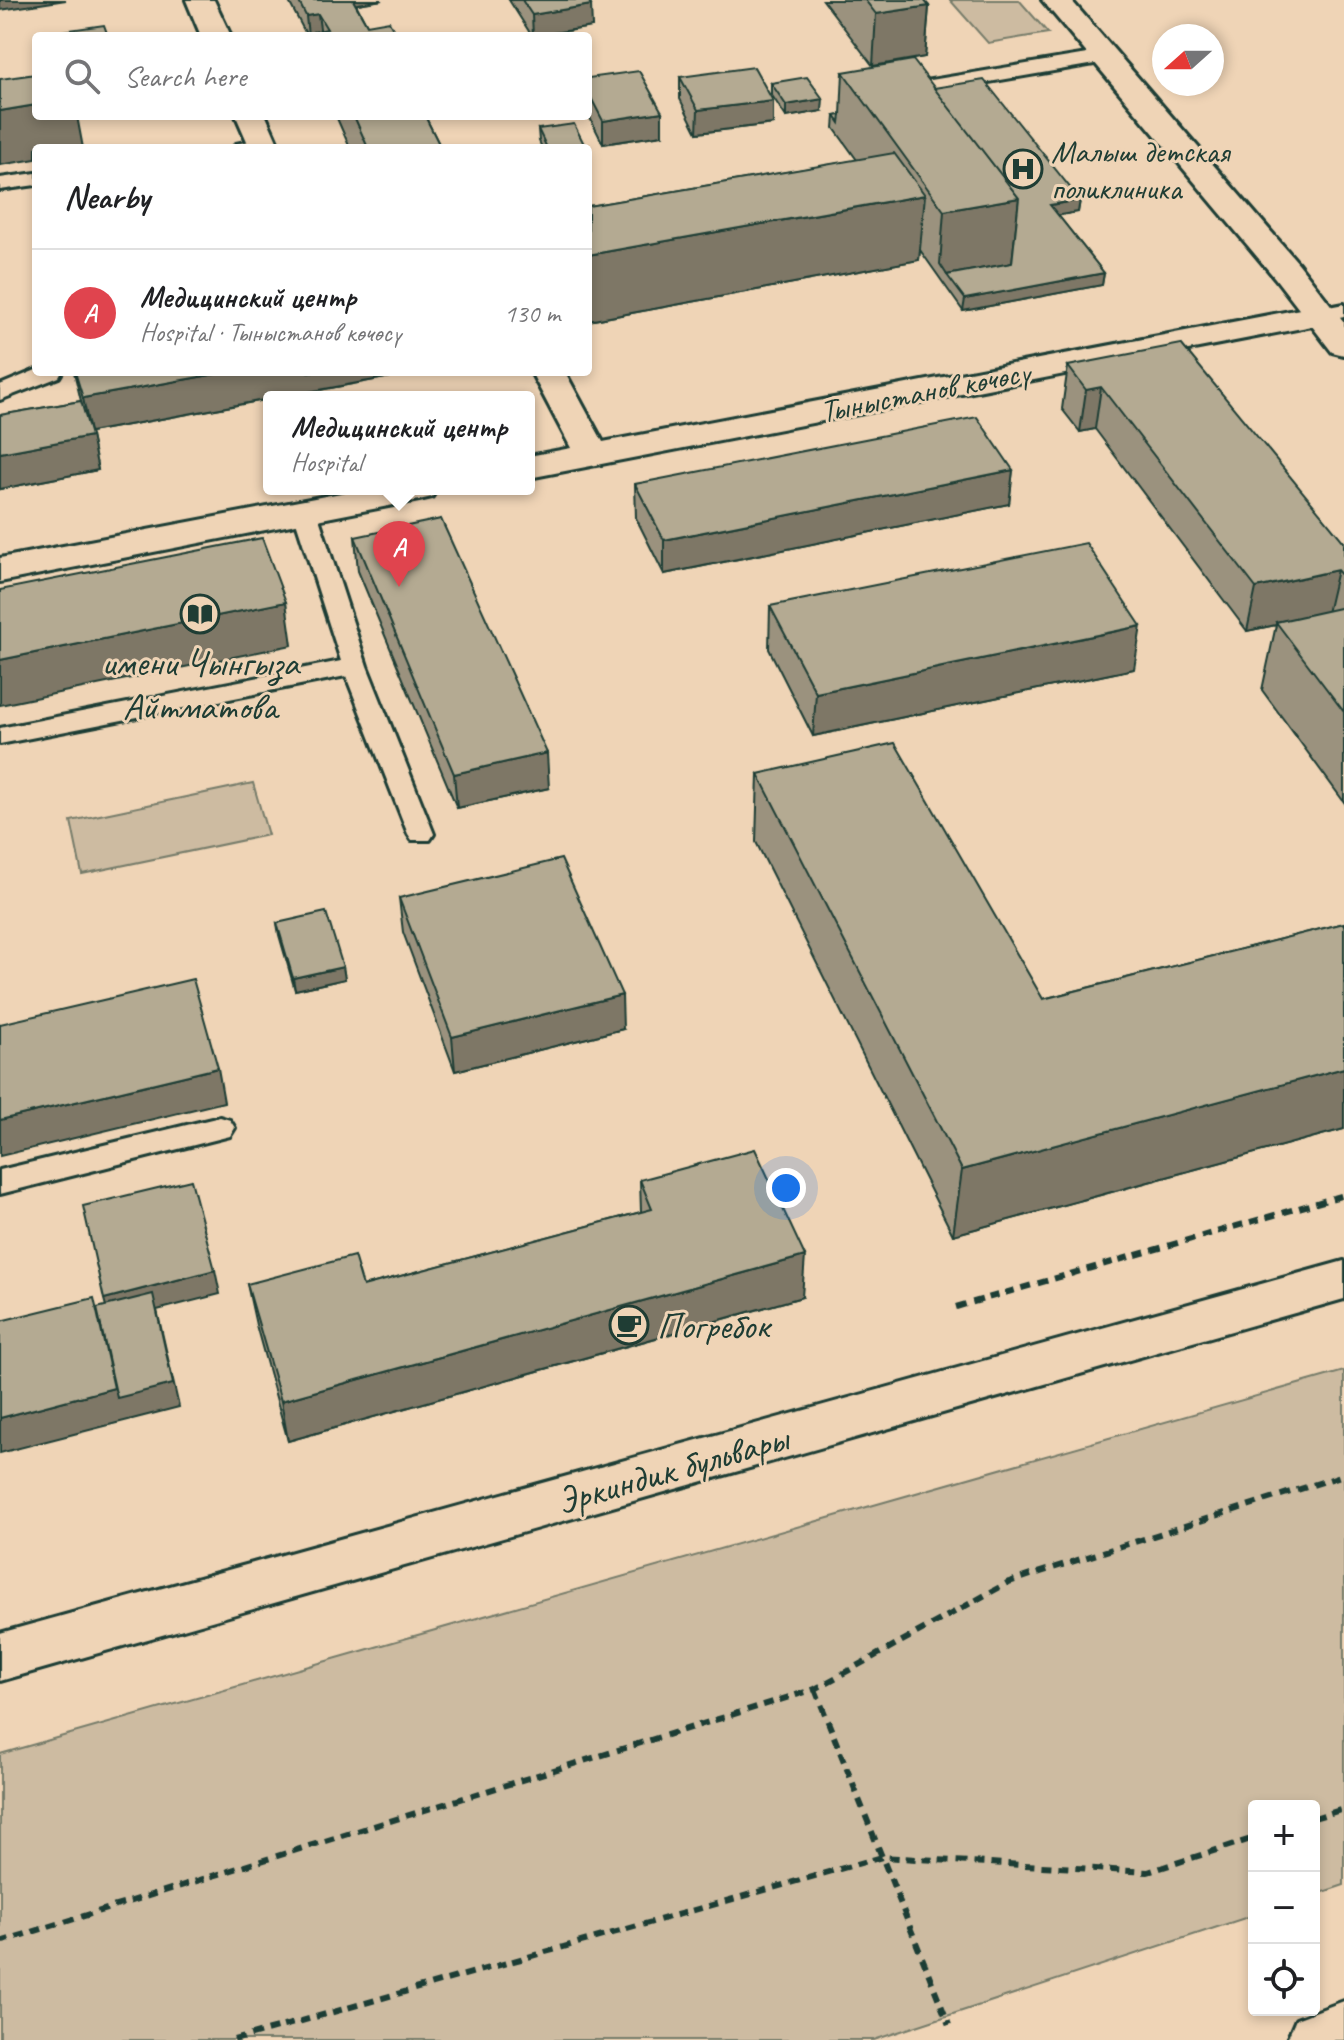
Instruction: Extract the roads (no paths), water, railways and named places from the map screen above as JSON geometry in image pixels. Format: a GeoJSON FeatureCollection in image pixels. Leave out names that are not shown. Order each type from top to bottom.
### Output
{"type":"FeatureCollection","features":[{"type":"Feature","properties":{"kind":"street"},"geometry":{"type":"LineString","coordinates":[[200,0],[214,32]]}},
{"type":"Feature","properties":{"kind":"street"},"geometry":{"type":"LineString","coordinates":[[1056,0],[1332,312],[1344,345]]}},
{"type":"Feature","properties":{"kind":"street"},"geometry":{"type":"LineString","coordinates":[[252,120],[256,144]]}},
{"type":"Feature","properties":{"kind":"street","name":"Тыныстанов көчөсү"},"geometry":{"type":"LineString","coordinates":[[535,466],[1332,312]]}},
{"type":"Feature","properties":{"kind":"street"},"geometry":{"type":"LineString","coordinates":[[550,376],[592,455]]}},
{"type":"Feature","properties":{"kind":"street"},"geometry":{"type":"LineString","coordinates":[[0,570],[389,495]]}},
{"type":"Feature","properties":{"kind":"street","name":"Эркиндик бульвары"},"geometry":{"type":"LineString","coordinates":[[0,1657],[1344,1280]]}},
{"type":"Feature","properties":{"kind":"street"},"geometry":{"type":"LineString","coordinates":[[1317,2040],[1344,2031]]}},
{"type":"Feature","properties":{"kind":"lane"},"geometry":{"type":"LineString","coordinates":[[879,94],[1105,57]]}},
{"type":"Feature","properties":{"kind":"lane"},"geometry":{"type":"LineString","coordinates":[[0,184],[32,180]]}},
{"type":"Feature","properties":{"kind":"lane"},"geometry":{"type":"LineString","coordinates":[[0,393],[41,376]]}},
{"type":"Feature","properties":{"kind":"lane"},"geometry":{"type":"LineString","coordinates":[[305,512],[355,666],[421,834]]}},
{"type":"Feature","properties":{"kind":"lane"},"geometry":{"type":"LineString","coordinates":[[0,736],[355,666]]}},
{"type":"Feature","properties":{"kind":"lane"},"geometry":{"type":"LineString","coordinates":[[0,1182],[220,1128]]}},
{"type":"Feature","properties":{"kind":"place","name":"Малыш детская поликлиника"},"geometry":{"type":"Point","coordinates":[1023,169]}},
{"type":"Feature","properties":{"kind":"place","name":"Медицинский центр"},"geometry":{"type":"Point","coordinates":[399,587]}},
{"type":"Feature","properties":{"kind":"place","name":"имени Чынгыза Айтматова"},"geometry":{"type":"Point","coordinates":[200,614]}},
{"type":"Feature","properties":{"kind":"place","name":"Погребок"},"geometry":{"type":"Point","coordinates":[629,1325]}}]}
